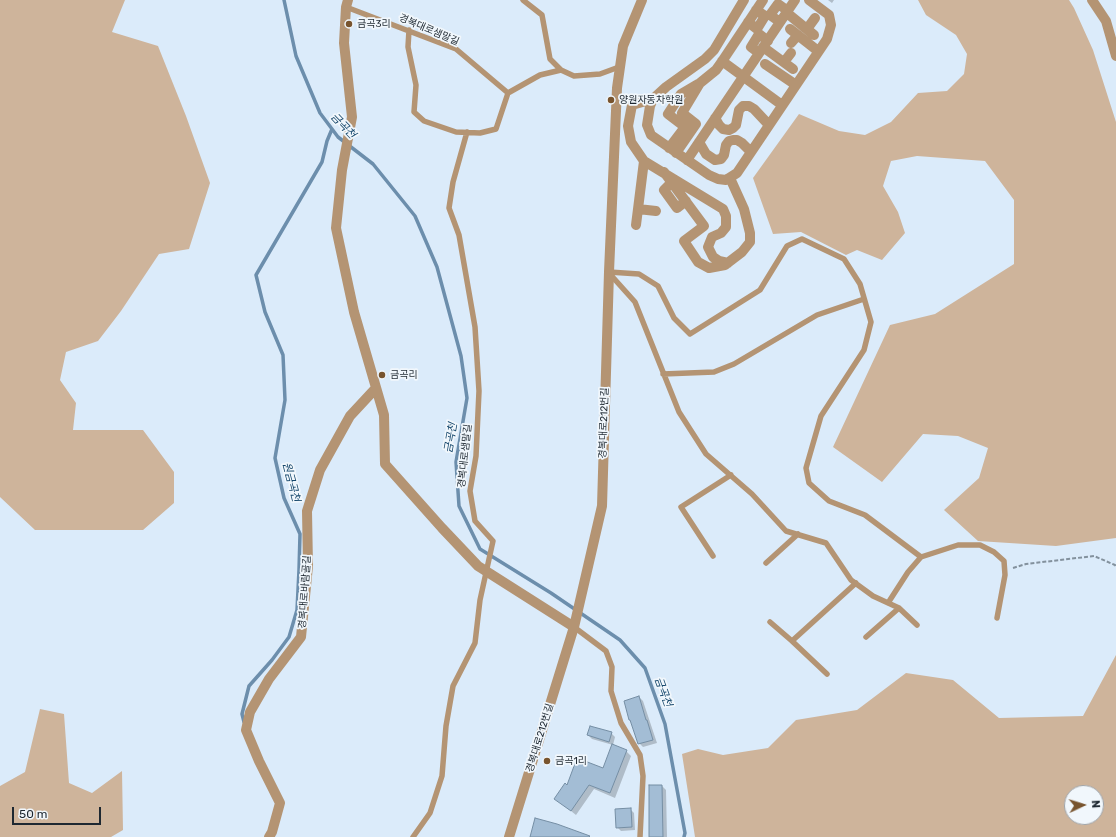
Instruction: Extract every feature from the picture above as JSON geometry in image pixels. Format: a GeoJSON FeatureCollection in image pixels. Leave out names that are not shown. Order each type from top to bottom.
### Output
{"type":"FeatureCollection","features":[{"type":"Feature","properties":{"kind":"street","name":"경복대로212번길"},"geometry":{"type":"LineString","coordinates":[[509,837],[574,627],[602,506],[609,272],[619,67],[623,46],[642,0]]}},
{"type":"Feature","properties":{"kind":"street"},"geometry":{"type":"LineString","coordinates":[[744,0],[714,50],[666,87],[653,99],[650,106],[647,125],[651,135],[708,175],[726,180],[737,173],[827,39],[831,25],[829,14],[809,0]]}},
{"type":"Feature","properties":{"kind":"street"},"geometry":{"type":"LineString","coordinates":[[673,150],[685,127],[668,114],[681,94],[700,83],[716,70],[763,0]]}},
{"type":"Feature","properties":{"kind":"street"},"geometry":{"type":"LineString","coordinates":[[787,12],[796,0]]}},
{"type":"Feature","properties":{"kind":"street"},"geometry":{"type":"LineString","coordinates":[[1092,0],[1106,21],[1116,56]]}},
{"type":"Feature","properties":{"kind":"street"},"geometry":{"type":"LineString","coordinates":[[347,4],[344,43],[352,117],[342,170],[336,228],[354,312],[384,415],[385,464],[478,566],[486,568],[574,627]]}},
{"type":"Feature","properties":{"kind":"street"},"geometry":{"type":"LineString","coordinates":[[687,160],[780,22],[770,16],[778,4],[811,32],[815,18]]}},
{"type":"Feature","properties":{"kind":"street"},"geometry":{"type":"LineString","coordinates":[[763,47],[788,66],[794,32],[818,51]]}},
{"type":"Feature","properties":{"kind":"street"},"geometry":{"type":"LineString","coordinates":[[722,61],[782,105]]}},
{"type":"Feature","properties":{"kind":"street"},"geometry":{"type":"LineString","coordinates":[[765,64],[773,74],[796,85]]}},
{"type":"Feature","properties":{"kind":"street"},"geometry":{"type":"LineString","coordinates":[[653,99],[632,105],[628,126],[631,142],[644,161],[723,209],[726,216],[726,227],[721,233],[712,237],[708,247],[713,257],[718,261],[728,263]]}},
{"type":"Feature","properties":{"kind":"street"},"geometry":{"type":"LineString","coordinates":[[715,118],[723,129],[729,130],[736,125],[739,110],[743,106],[749,106],[754,109],[769,125]]}},
{"type":"Feature","properties":{"kind":"street"},"geometry":{"type":"LineString","coordinates":[[617,108],[631,112]]}},
{"type":"Feature","properties":{"kind":"street"},"geometry":{"type":"LineString","coordinates":[[699,142],[706,154],[715,160],[721,159],[724,155],[726,144],[733,140],[737,140],[742,143],[751,152]]}},
{"type":"Feature","properties":{"kind":"street"},"geometry":{"type":"LineString","coordinates":[[636,225],[644,161]]}},
{"type":"Feature","properties":{"kind":"street"},"geometry":{"type":"LineString","coordinates":[[664,172],[704,226],[684,241],[698,262],[710,268],[725,265],[742,252],[750,242],[750,233],[744,209],[730,178]]}},
{"type":"Feature","properties":{"kind":"street"},"geometry":{"type":"LineString","coordinates":[[638,209],[656,211]]}},
{"type":"Feature","properties":{"kind":"street","name":"경복대로바람골길"},"geometry":{"type":"LineString","coordinates":[[269,837],[272,832],[280,803],[259,761],[246,730],[250,712],[269,679],[301,637],[308,566],[307,511],[320,470],[350,416],[376,388]]}},
{"type":"Feature","properties":{"kind":"lane"},"geometry":{"type":"LineString","coordinates":[[523,0],[542,15],[550,59],[561,70],[574,76],[600,74],[619,67]]}},
{"type":"Feature","properties":{"kind":"lane","name":"경복대로샘말길"},"geometry":{"type":"LineString","coordinates":[[347,4],[456,49],[508,93]]}},
{"type":"Feature","properties":{"kind":"lane"},"geometry":{"type":"LineString","coordinates":[[409,30],[408,47],[416,85],[414,112],[424,121],[456,132],[480,133],[496,129],[508,93],[540,76],[561,70]]}},
{"type":"Feature","properties":{"kind":"lane","name":"경복대로샘말길"},"geometry":{"type":"LineString","coordinates":[[413,837],[430,813],[442,776],[446,726],[453,686],[475,643],[480,600],[492,541],[475,521],[470,491],[476,456],[479,391],[475,326],[459,234],[448,208],[453,182],[467,132]]}},
{"type":"Feature","properties":{"kind":"lane"},"geometry":{"type":"LineString","coordinates":[[609,272],[639,274],[658,286],[674,318],[690,334],[760,290],[787,246],[802,239],[844,259],[860,284],[871,322],[864,350],[821,416],[806,468],[809,483],[828,501],[865,515],[921,557]]}},
{"type":"Feature","properties":{"kind":"lane"},"geometry":{"type":"LineString","coordinates":[[609,272],[635,302],[679,412],[706,454],[752,494],[786,530],[826,543],[851,580],[873,596],[899,608],[917,625]]}},
{"type":"Feature","properties":{"kind":"lane"},"geometry":{"type":"LineString","coordinates":[[663,374],[714,372],[734,364],[816,315],[864,299]]}},
{"type":"Feature","properties":{"kind":"lane"},"geometry":{"type":"LineString","coordinates":[[713,556],[681,507],[730,475]]}},
{"type":"Feature","properties":{"kind":"lane"},"geometry":{"type":"LineString","coordinates":[[766,563],[798,534]]}},
{"type":"Feature","properties":{"kind":"lane"},"geometry":{"type":"LineString","coordinates":[[888,603],[908,572],[921,557],[958,544],[980,545],[994,552],[1004,561],[1005,575],[997,618]]}},
{"type":"Feature","properties":{"kind":"lane"},"geometry":{"type":"LineString","coordinates":[[792,641],[856,583]]}},
{"type":"Feature","properties":{"kind":"lane"},"geometry":{"type":"LineString","coordinates":[[866,637],[899,608]]}},
{"type":"Feature","properties":{"kind":"lane"},"geometry":{"type":"LineString","coordinates":[[770,622],[827,674]]}},
{"type":"Feature","properties":{"kind":"lane"},"geometry":{"type":"LineString","coordinates":[[574,627],[606,651],[612,667],[611,691],[620,724],[640,755],[643,776],[640,837]]}},
{"type":"Feature","properties":{"kind":"path"},"geometry":{"type":"LineString","coordinates":[[1004,567],[1012,569],[1026,564],[1094,556],[1115,565],[1116,567]]}},
{"type":"Feature","properties":{"kind":"shaded area"},"geometry":{"type":"Polygon","coordinates":[[[0,0],[125,0],[112,32],[158,46],[186,116],[210,183],[189,249],[159,254],[121,311],[98,341],[66,352],[60,380],[76,403],[73,430],[143,430],[174,472],[174,503],[143,530],[35,530],[0,497],[0,0]]]}},
{"type":"Feature","properties":{"kind":"shaded area"},"geometry":{"type":"Polygon","coordinates":[[[918,0],[1069,0],[1093,50],[1116,122],[1116,538],[1056,546],[978,541],[944,510],[979,478],[988,448],[958,436],[923,434],[882,482],[833,447],[890,325],[935,314],[1014,264],[1014,200],[985,161],[917,156],[891,161],[883,186],[898,212],[905,233],[882,260],[857,250],[846,255],[801,232],[773,234],[753,178],[799,114],[839,131],[865,135],[891,122],[918,93],[947,91],[964,74],[967,54],[956,35],[926,15],[918,0]]]}},
{"type":"Feature","properties":{"kind":"shaded area"},"geometry":{"type":"Polygon","coordinates":[[[1116,655],[1116,837],[695,837],[682,754],[698,749],[723,755],[768,748],[796,720],[857,710],[906,673],[953,680],[999,718],[1083,716],[1116,655]]]}},
{"type":"Feature","properties":{"kind":"shaded area"},"geometry":{"type":"Polygon","coordinates":[[[40,709],[64,714],[69,783],[92,793],[122,771],[123,830],[111,837],[0,837],[0,786],[25,772],[40,709]]]}},
{"type":"Feature","properties":{"kind":"building"},"geometry":{"type":"Polygon","coordinates":[[[639,696],[653,740],[638,744],[624,701],[639,696]]]}},
{"type":"Feature","properties":{"kind":"building"},"geometry":{"type":"Polygon","coordinates":[[[590,726],[612,732],[609,742],[587,735],[590,726]]]}},
{"type":"Feature","properties":{"kind":"building"},"geometry":{"type":"Polygon","coordinates":[[[612,744],[627,750],[610,793],[589,785],[571,811],[554,799],[565,783],[567,785],[577,758],[603,768],[612,744]]]}},
{"type":"Feature","properties":{"kind":"building"},"geometry":{"type":"Polygon","coordinates":[[[649,785],[662,785],[663,837],[649,837],[649,785]]]}},
{"type":"Feature","properties":{"kind":"building"},"geometry":{"type":"Polygon","coordinates":[[[631,808],[632,827],[616,828],[615,809],[631,808]]]}},
{"type":"Feature","properties":{"kind":"building"},"geometry":{"type":"Polygon","coordinates":[[[535,818],[557,824],[590,836],[530,837],[535,818]]]}},
{"type":"Feature","properties":{"kind":"waterway","name":"금곡천"},"geometry":{"type":"LineString","coordinates":[[284,0],[296,56],[320,113],[338,137],[373,164],[415,216],[437,267],[461,356],[467,398],[456,462],[459,506],[480,549],[551,593],[620,640],[645,668],[665,724],[685,833],[684,837]]}},
{"type":"Feature","properties":{"kind":"waterway","name":"원금곡천"},"geometry":{"type":"LineString","coordinates":[[244,722],[242,714],[249,686],[272,660],[289,637],[297,610],[300,534],[284,498],[275,458],[285,400],[283,355],[265,312],[256,275],[322,162],[327,141],[332,129]]}},
{"type":"Feature","properties":{"kind":"place","name":"금곡3리"},"geometry":{"type":"Point","coordinates":[349,24]}},
{"type":"Feature","properties":{"kind":"place","name":"양원자동차학원"},"geometry":{"type":"Point","coordinates":[611,100]}},
{"type":"Feature","properties":{"kind":"place","name":"금곡리"},"geometry":{"type":"Point","coordinates":[382,375]}},
{"type":"Feature","properties":{"kind":"place","name":"금곡1리"},"geometry":{"type":"Point","coordinates":[547,761]}}]}
